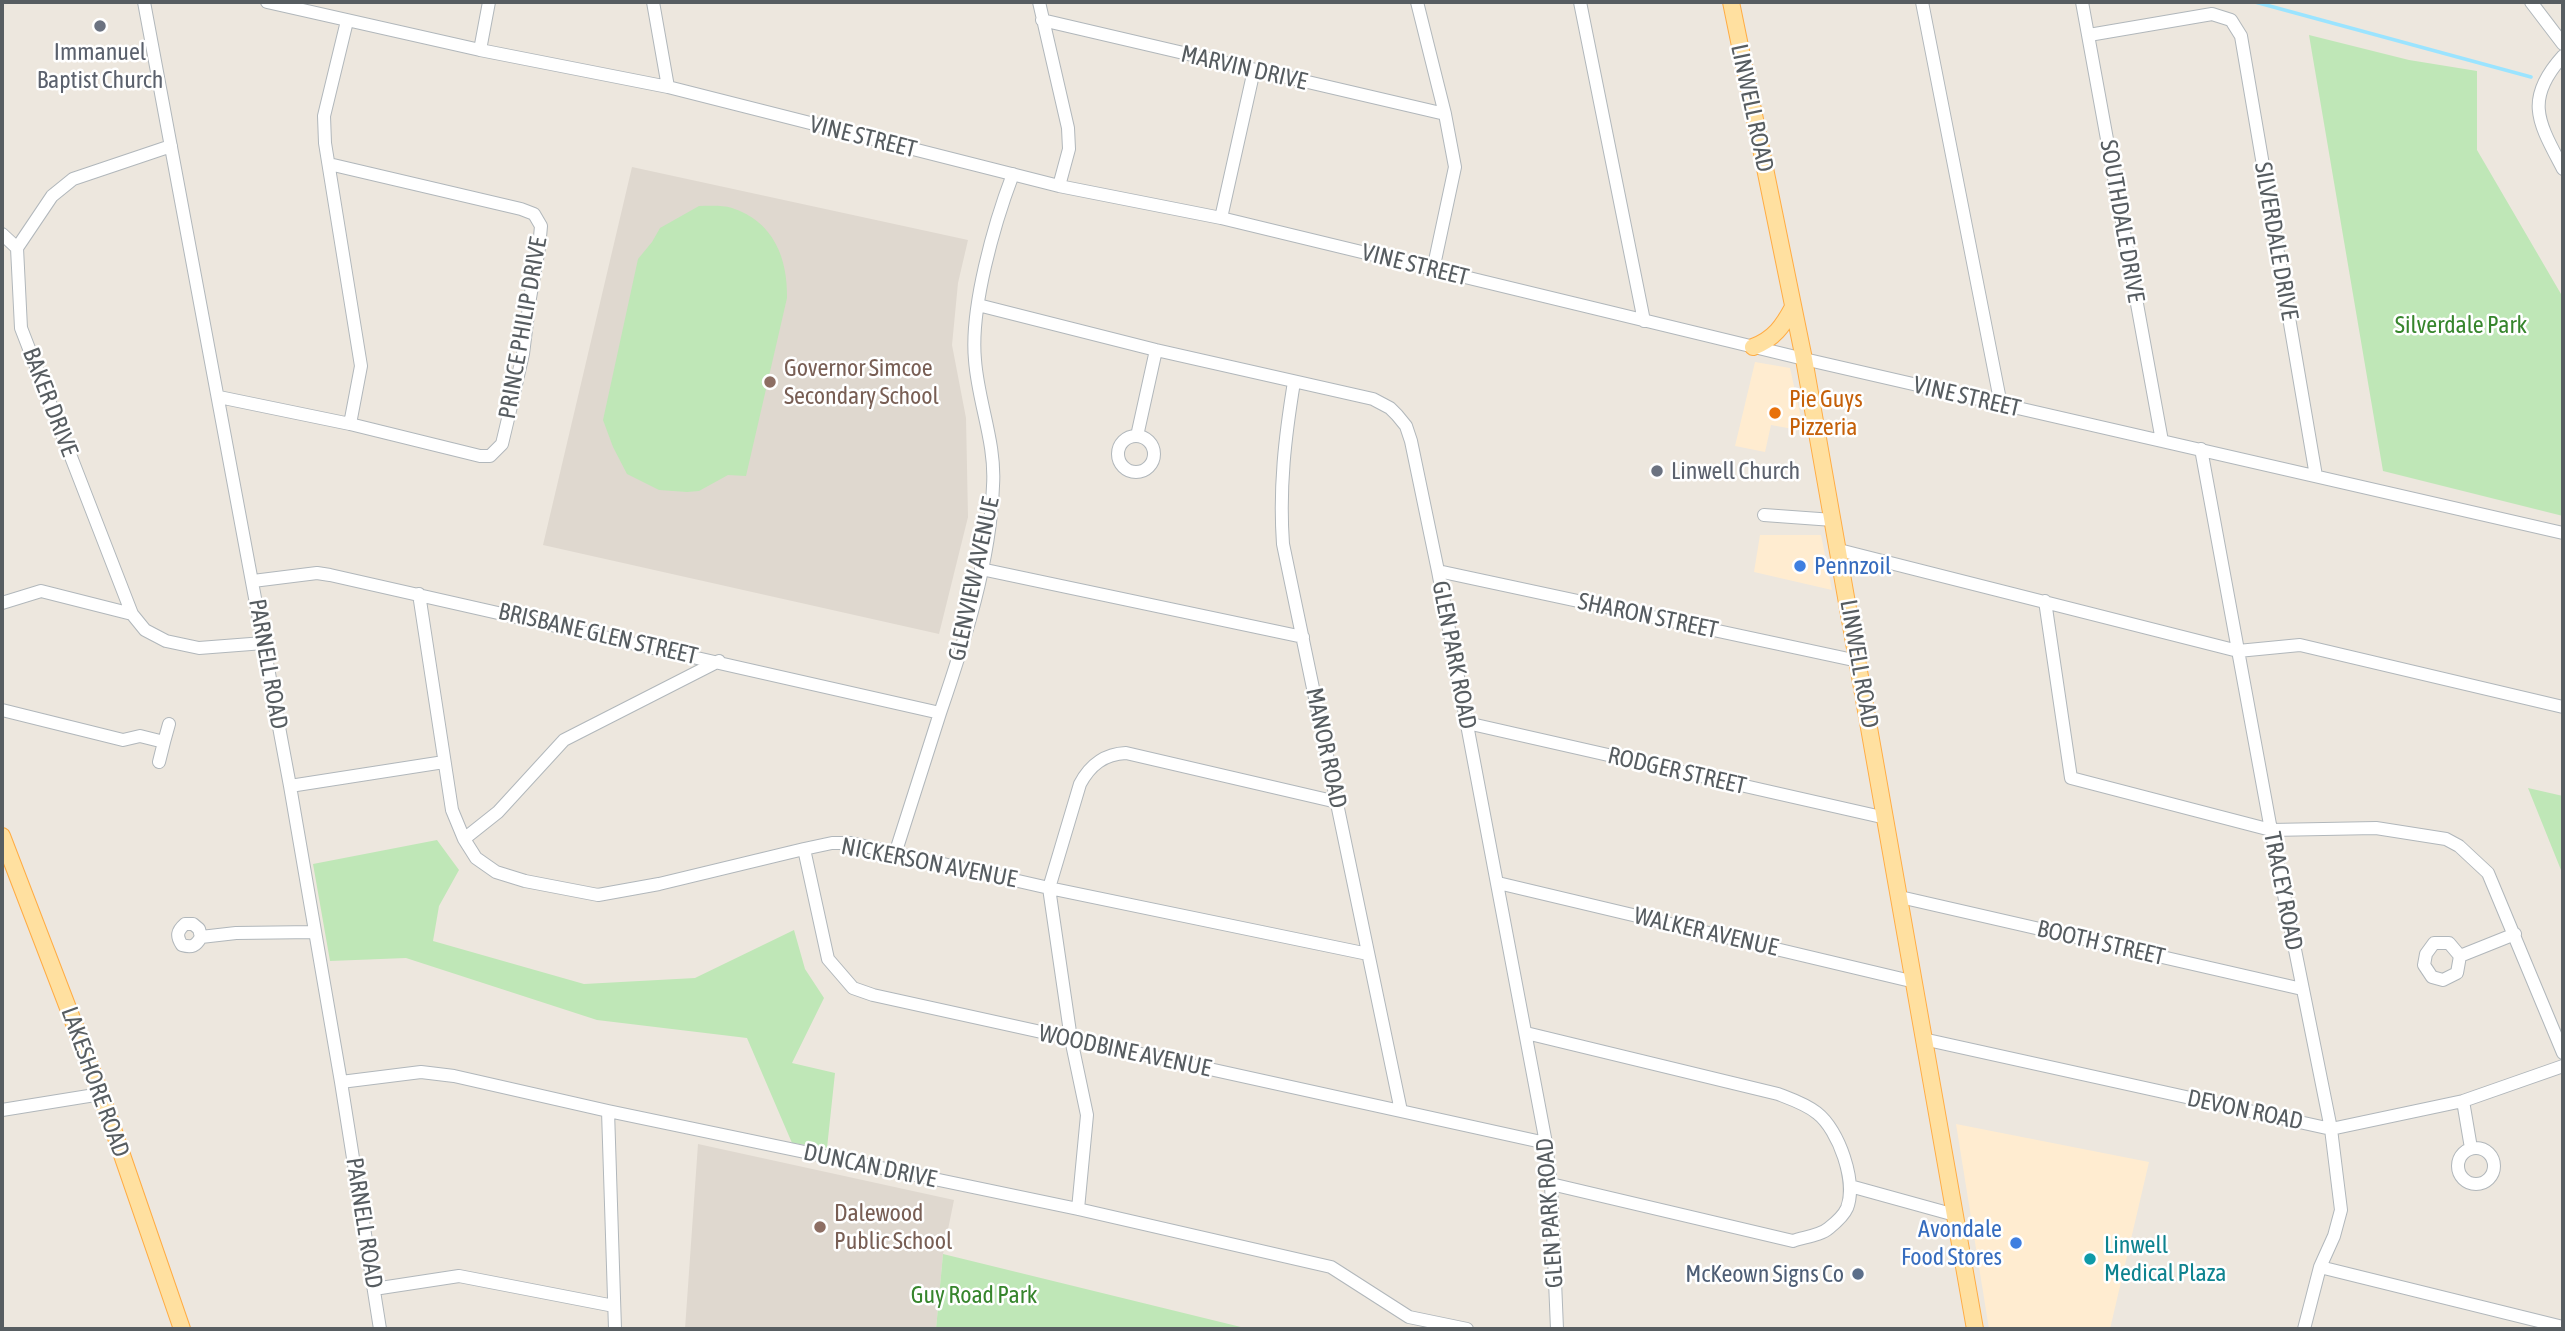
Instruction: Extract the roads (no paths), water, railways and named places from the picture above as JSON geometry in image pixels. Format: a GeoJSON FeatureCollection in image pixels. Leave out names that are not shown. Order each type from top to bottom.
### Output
{"type":"FeatureCollection","features":[{"type":"Feature","properties":{"kind":"main road","name":"LINWELL ROAD"},"geometry":{"type":"LineString","coordinates":[[1731,2],[1804,359],[1975,1329]]}},
{"type":"Feature","properties":{"kind":"main road"},"geometry":{"type":"LineString","coordinates":[[1752,347],[1772,337],[1783,326],[1793,307]]}},
{"type":"Feature","properties":{"kind":"main road","name":"LAKESHORE ROAD"},"geometry":{"type":"LineString","coordinates":[[2,836],[101,1094],[182,1329]]}},
{"type":"Feature","properties":{"kind":"street","name":"PARNELL ROAD"},"geometry":{"type":"LineString","coordinates":[[144,2],[290,786],[380,1329]]}},
{"type":"Feature","properties":{"kind":"street","name":"VINE STREET"},"geometry":{"type":"LineString","coordinates":[[267,2],[480,50],[668,87],[1059,186],[1221,218],[1752,347],[2563,534]]}},
{"type":"Feature","properties":{"kind":"street"},"geometry":{"type":"LineString","coordinates":[[480,50],[489,2]]}},
{"type":"Feature","properties":{"kind":"street"},"geometry":{"type":"LineString","coordinates":[[653,2],[668,87]]}},
{"type":"Feature","properties":{"kind":"street"},"geometry":{"type":"LineString","coordinates":[[1038,2],[1068,128],[1069,149],[1059,186]]}},
{"type":"Feature","properties":{"kind":"street"},"geometry":{"type":"LineString","coordinates":[[1417,2],[1445,114],[1455,167],[1433,270]]}},
{"type":"Feature","properties":{"kind":"street"},"geometry":{"type":"LineString","coordinates":[[1580,2],[1644,321]]}},
{"type":"Feature","properties":{"kind":"street"},"geometry":{"type":"LineString","coordinates":[[1922,2],[2001,405]]}},
{"type":"Feature","properties":{"kind":"street","name":"SOUTHDALE DRIVE"},"geometry":{"type":"LineString","coordinates":[[2082,2],[2162,441]]}},
{"type":"Feature","properties":{"kind":"street"},"geometry":{"type":"LineString","coordinates":[[2531,2],[2563,44]]}},
{"type":"Feature","properties":{"kind":"street","name":"SILVERDALE DRIVE"},"geometry":{"type":"LineString","coordinates":[[2089,35],[2212,14],[2231,20],[2241,36],[2316,476]]}},
{"type":"Feature","properties":{"kind":"street","name":"MARVIN DRIVE"},"geometry":{"type":"LineString","coordinates":[[1042,20],[1445,114]]}},
{"type":"Feature","properties":{"kind":"street"},"geometry":{"type":"LineString","coordinates":[[347,21],[324,117],[325,143],[361,366],[350,425]]}},
{"type":"Feature","properties":{"kind":"street"},"geometry":{"type":"LineString","coordinates":[[2563,56],[2548,73],[2539,98],[2540,124],[2563,169]]}},
{"type":"Feature","properties":{"kind":"street"},"geometry":{"type":"LineString","coordinates":[[1221,218],[1254,70]]}},
{"type":"Feature","properties":{"kind":"street"},"geometry":{"type":"LineString","coordinates":[[2,234],[17,248],[52,196],[72,179],[171,146]]}},
{"type":"Feature","properties":{"kind":"street","name":"PRINCE PHILIP DRIVE"},"geometry":{"type":"LineString","coordinates":[[219,397],[480,456],[490,456],[502,444],[523,354],[541,226],[534,214],[329,164]]}},
{"type":"Feature","properties":{"kind":"street","name":"GLENVIEW AVENUE"},"geometry":{"type":"LineString","coordinates":[[895,854],[967,628],[981,569],[993,486],[987,421],[975,361],[974,331],[990,247],[1013,174]]}},
{"type":"Feature","properties":{"kind":"street","name":"BAKER DRIVE"},"geometry":{"type":"LineString","coordinates":[[17,248],[21,328],[132,614]]}},
{"type":"Feature","properties":{"kind":"street","name":"GLEN PARK ROAD"},"geometry":{"type":"LineString","coordinates":[[978,305],[1156,350],[1373,400],[1390,408],[1406,426],[1438,571],[1546,1143],[1551,1184],[1557,1329]]}},
{"type":"Feature","properties":{"kind":"street"},"geometry":{"type":"LineString","coordinates":[[1137,436],[1156,350]]}},
{"type":"Feature","properties":{"kind":"street","name":"MANOR ROAD"},"geometry":{"type":"LineString","coordinates":[[1294,382],[1284,443],[1281,517],[1283,544],[1401,1111]]}},
{"type":"Feature","properties":{"kind":"street","name":"TRACEY ROAD"},"geometry":{"type":"LineString","coordinates":[[2201,449],[2271,830],[2331,1129],[2341,1210],[2334,1236],[2320,1267],[2304,1329]]}},
{"type":"Feature","properties":{"kind":"street"},"geometry":{"type":"LineString","coordinates":[[1764,515],[1833,520]]}},
{"type":"Feature","properties":{"kind":"street"},"geometry":{"type":"LineString","coordinates":[[1839,550],[2238,651],[2300,646],[2563,707]]}},
{"type":"Feature","properties":{"kind":"street"},"geometry":{"type":"LineString","coordinates":[[981,569],[1303,637]]}},
{"type":"Feature","properties":{"kind":"street","name":"SHARON STREET"},"geometry":{"type":"LineString","coordinates":[[1438,571],[1858,661]]}},
{"type":"Feature","properties":{"kind":"street","name":"BRISBANE GLEN STREET"},"geometry":{"type":"LineString","coordinates":[[253,581],[317,573],[719,661],[940,713]]}},
{"type":"Feature","properties":{"kind":"street"},"geometry":{"type":"LineString","coordinates":[[2,603],[41,591],[132,614],[145,630],[166,641],[199,648],[264,643]]}},
{"type":"Feature","properties":{"kind":"street","name":"NICKERSON AVENUE"},"geometry":{"type":"LineString","coordinates":[[419,594],[452,810],[464,839],[476,858],[496,872],[525,881],[598,895],[659,884],[832,843],[851,843],[1049,888],[1368,954]]}},
{"type":"Feature","properties":{"kind":"street"},"geometry":{"type":"LineString","coordinates":[[2045,601],[2071,778],[2271,830],[2375,828],[2446,839],[2459,846],[2488,873],[2563,1053]]}},
{"type":"Feature","properties":{"kind":"street"},"geometry":{"type":"LineString","coordinates":[[464,839],[498,812],[564,740],[719,661]]}},
{"type":"Feature","properties":{"kind":"street"},"geometry":{"type":"LineString","coordinates":[[2,710],[123,740],[140,736],[164,742]]}},
{"type":"Feature","properties":{"kind":"street"},"geometry":{"type":"LineString","coordinates":[[159,762],[169,723]]}},
{"type":"Feature","properties":{"kind":"street","name":"RODGER STREET"},"geometry":{"type":"LineString","coordinates":[[1467,723],[1886,818]]}},
{"type":"Feature","properties":{"kind":"street"},"geometry":{"type":"LineString","coordinates":[[1078,1209],[1087,1115],[1071,1039],[1049,888],[1080,784],[1087,770],[1111,753],[1126,752],[1337,802]]}},
{"type":"Feature","properties":{"kind":"street"},"geometry":{"type":"LineString","coordinates":[[290,786],[444,762]]}},
{"type":"Feature","properties":{"kind":"street","name":"WOODBINE AVENUE"},"geometry":{"type":"LineString","coordinates":[[804,849],[828,959],[853,988],[873,995],[1546,1143]]}},
{"type":"Feature","properties":{"kind":"street","name":"WALKER AVENUE"},"geometry":{"type":"LineString","coordinates":[[1498,883],[1915,982]]}},
{"type":"Feature","properties":{"kind":"street","name":"BOOTH STREET"},"geometry":{"type":"LineString","coordinates":[[1900,897],[2302,989]]}},
{"type":"Feature","properties":{"kind":"street"},"geometry":{"type":"LineString","coordinates":[[201,937],[236,933],[315,932]]}},
{"type":"Feature","properties":{"kind":"street"},"geometry":{"type":"LineString","coordinates":[[2460,956],[2515,934]]}},
{"type":"Feature","properties":{"kind":"street"},"geometry":{"type":"LineString","coordinates":[[1526,1033],[1778,1094],[1800,1103],[1818,1113],[1830,1126],[1844,1155],[1850,1186],[1846,1210],[1826,1231],[1793,1241],[1551,1184]]}},
{"type":"Feature","properties":{"kind":"street","name":"DEVON ROAD"},"geometry":{"type":"LineString","coordinates":[[1923,1040],[2331,1129],[2463,1101],[2563,1066]]}},
{"type":"Feature","properties":{"kind":"street","name":"DUNCAN DRIVE"},"geometry":{"type":"LineString","coordinates":[[341,1082],[421,1072],[454,1076],[608,1111],[1078,1209],[1331,1267],[1408,1323],[1467,1329]]}},
{"type":"Feature","properties":{"kind":"street"},"geometry":{"type":"LineString","coordinates":[[2,1110],[101,1094]]}},
{"type":"Feature","properties":{"kind":"street"},"geometry":{"type":"LineString","coordinates":[[2463,1101],[2472,1148]]}},
{"type":"Feature","properties":{"kind":"street"},"geometry":{"type":"LineString","coordinates":[[608,1111],[615,1329]]}},
{"type":"Feature","properties":{"kind":"street"},"geometry":{"type":"LineString","coordinates":[[1850,1186],[1955,1214]]}},
{"type":"Feature","properties":{"kind":"street"},"geometry":{"type":"LineString","coordinates":[[2320,1267],[2563,1327]]}},
{"type":"Feature","properties":{"kind":"street"},"geometry":{"type":"LineString","coordinates":[[374,1289],[438,1277],[459,1276],[614,1306]]}},
{"type":"Feature","properties":{"kind":"waterway"},"geometry":{"type":"LineString","coordinates":[[2255,2],[2531,77]]}},
{"type":"Feature","properties":{"kind":"place","name":"Immanuel Baptist Church"},"geometry":{"type":"Point","coordinates":[100,26]}},
{"type":"Feature","properties":{"kind":"place","name":"Governor Simcoe Secondary School"},"geometry":{"type":"Point","coordinates":[770,382]}},
{"type":"Feature","properties":{"kind":"place","name":"Pie Guys Pizzeria"},"geometry":{"type":"Point","coordinates":[1775,413]}},
{"type":"Feature","properties":{"kind":"place","name":"Linwell Church"},"geometry":{"type":"Point","coordinates":[1657,471]}},
{"type":"Feature","properties":{"kind":"place","name":"Pennzoil"},"geometry":{"type":"Point","coordinates":[1800,566]}},
{"type":"Feature","properties":{"kind":"place","name":"Dalewood Public School"},"geometry":{"type":"Point","coordinates":[820,1227]}},
{"type":"Feature","properties":{"kind":"place","name":"Avondale Food Stores"},"geometry":{"type":"Point","coordinates":[2016,1243]}},
{"type":"Feature","properties":{"kind":"place","name":"Linwell Medical Plaza"},"geometry":{"type":"Point","coordinates":[2090,1259]}},
{"type":"Feature","properties":{"kind":"place","name":"McKeown Signs Co"},"geometry":{"type":"Point","coordinates":[1858,1274]}},
{"type":"Feature","properties":{"kind":"park label","name":"Silverdale Park"},"geometry":{"type":"Point","coordinates":[2461,325]}},
{"type":"Feature","properties":{"kind":"park label","name":"Guy Road Park"},"geometry":{"type":"Point","coordinates":[974,1295]}}]}
